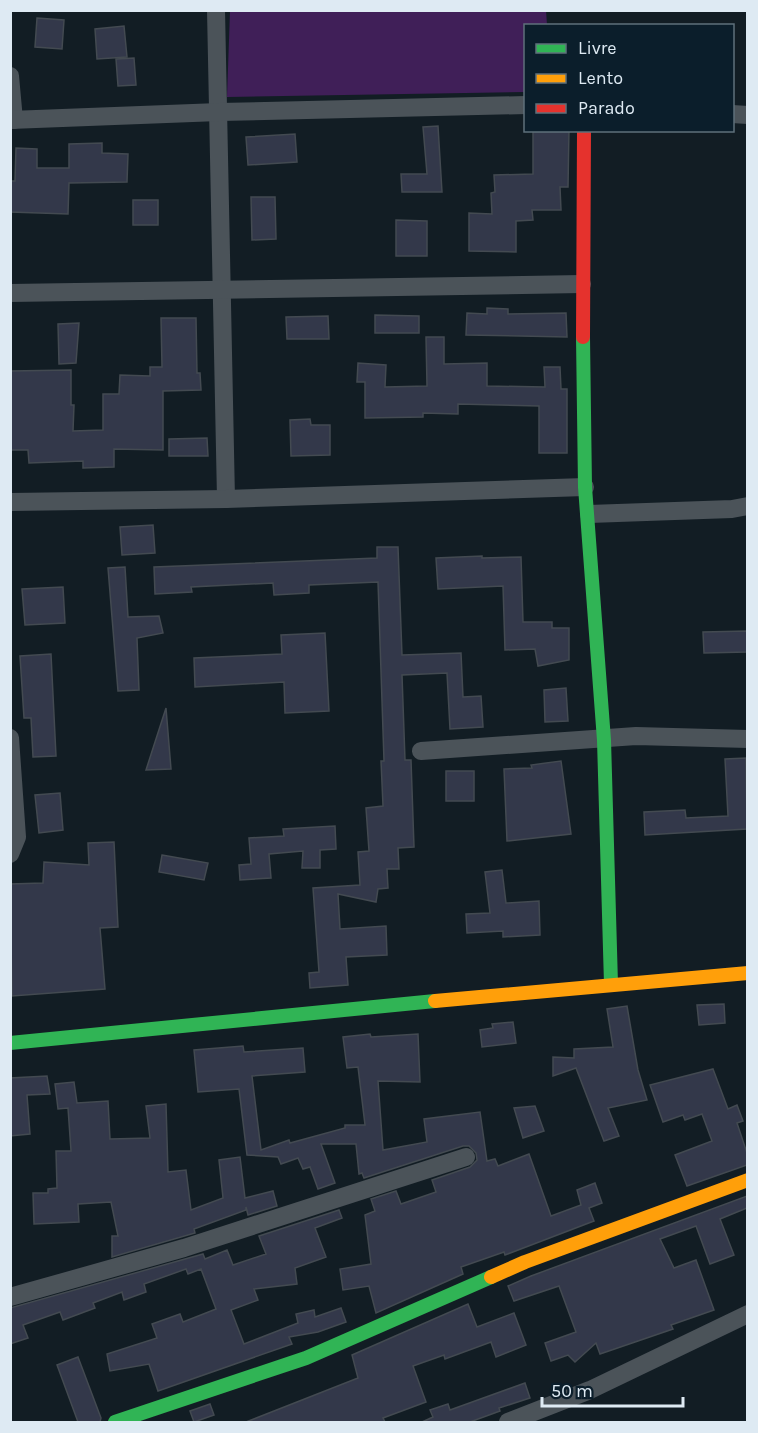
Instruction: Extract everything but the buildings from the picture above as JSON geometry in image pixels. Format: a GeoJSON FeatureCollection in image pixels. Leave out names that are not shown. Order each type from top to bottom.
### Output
{"type":"FeatureCollection","features":[{"type":"Feature","properties":{"kind":"street"},"geometry":{"type":"LineString","coordinates":[[216,10],[226,499]]}},
{"type":"Feature","properties":{"kind":"street"},"geometry":{"type":"LineString","coordinates":[[10,76],[12,120],[219,112],[524,105]]}},
{"type":"Feature","properties":{"kind":"street"},"geometry":{"type":"LineString","coordinates":[[584,132],[582,284],[585,487],[589,514],[604,740],[611,984]]}},
{"type":"Feature","properties":{"kind":"street"},"geometry":{"type":"LineString","coordinates":[[10,293],[582,284]]}},
{"type":"Feature","properties":{"kind":"street"},"geometry":{"type":"LineString","coordinates":[[10,502],[226,499],[585,487]]}},
{"type":"Feature","properties":{"kind":"street"},"geometry":{"type":"LineString","coordinates":[[589,514],[732,509],[747,506]]}},
{"type":"Feature","properties":{"kind":"street"},"geometry":{"type":"LineString","coordinates":[[421,751],[636,736],[747,739]]}},
{"type":"Feature","properties":{"kind":"street"},"geometry":{"type":"LineString","coordinates":[[10,738],[17,837],[10,854]]}},
{"type":"Feature","properties":{"kind":"street"},"geometry":{"type":"LineString","coordinates":[[10,1042],[747,973]]}},
{"type":"Feature","properties":{"kind":"street"},"geometry":{"type":"LineString","coordinates":[[10,1297],[42,1290],[184,1248],[466,1157]]}},
{"type":"Feature","properties":{"kind":"street"},"geometry":{"type":"LineString","coordinates":[[115,1422],[234,1380],[306,1358],[395,1321],[525,1262],[747,1180]]}},
{"type":"Feature","properties":{"kind":"street"},"geometry":{"type":"LineString","coordinates":[[508,1422],[590,1390],[747,1314]]}},
{"type":"Feature","properties":{"kind":"shaded area"},"geometry":{"type":"Polygon","coordinates":[[[546,10],[547,24],[524,24],[524,92],[227,97],[230,11],[546,10]]]}},
{"type":"Feature","properties":{"kind":"traffic: fast"},"geometry":{"type":"LineString","coordinates":[[583,337],[585,487],[604,740],[611,984]]}},
{"type":"Feature","properties":{"kind":"traffic: fast"},"geometry":{"type":"LineString","coordinates":[[10,1043],[435,1001]]}},
{"type":"Feature","properties":{"kind":"traffic: fast"},"geometry":{"type":"LineString","coordinates":[[115,1422],[306,1358],[491,1277]]}},
{"type":"Feature","properties":{"kind":"traffic: slow"},"geometry":{"type":"LineString","coordinates":[[435,1001],[748,973]]}},
{"type":"Feature","properties":{"kind":"traffic: slow"},"geometry":{"type":"LineString","coordinates":[[491,1277],[525,1262],[748,1180]]}},
{"type":"Feature","properties":{"kind":"traffic: jam"},"geometry":{"type":"LineString","coordinates":[[583,337],[584,132]]}}]}
